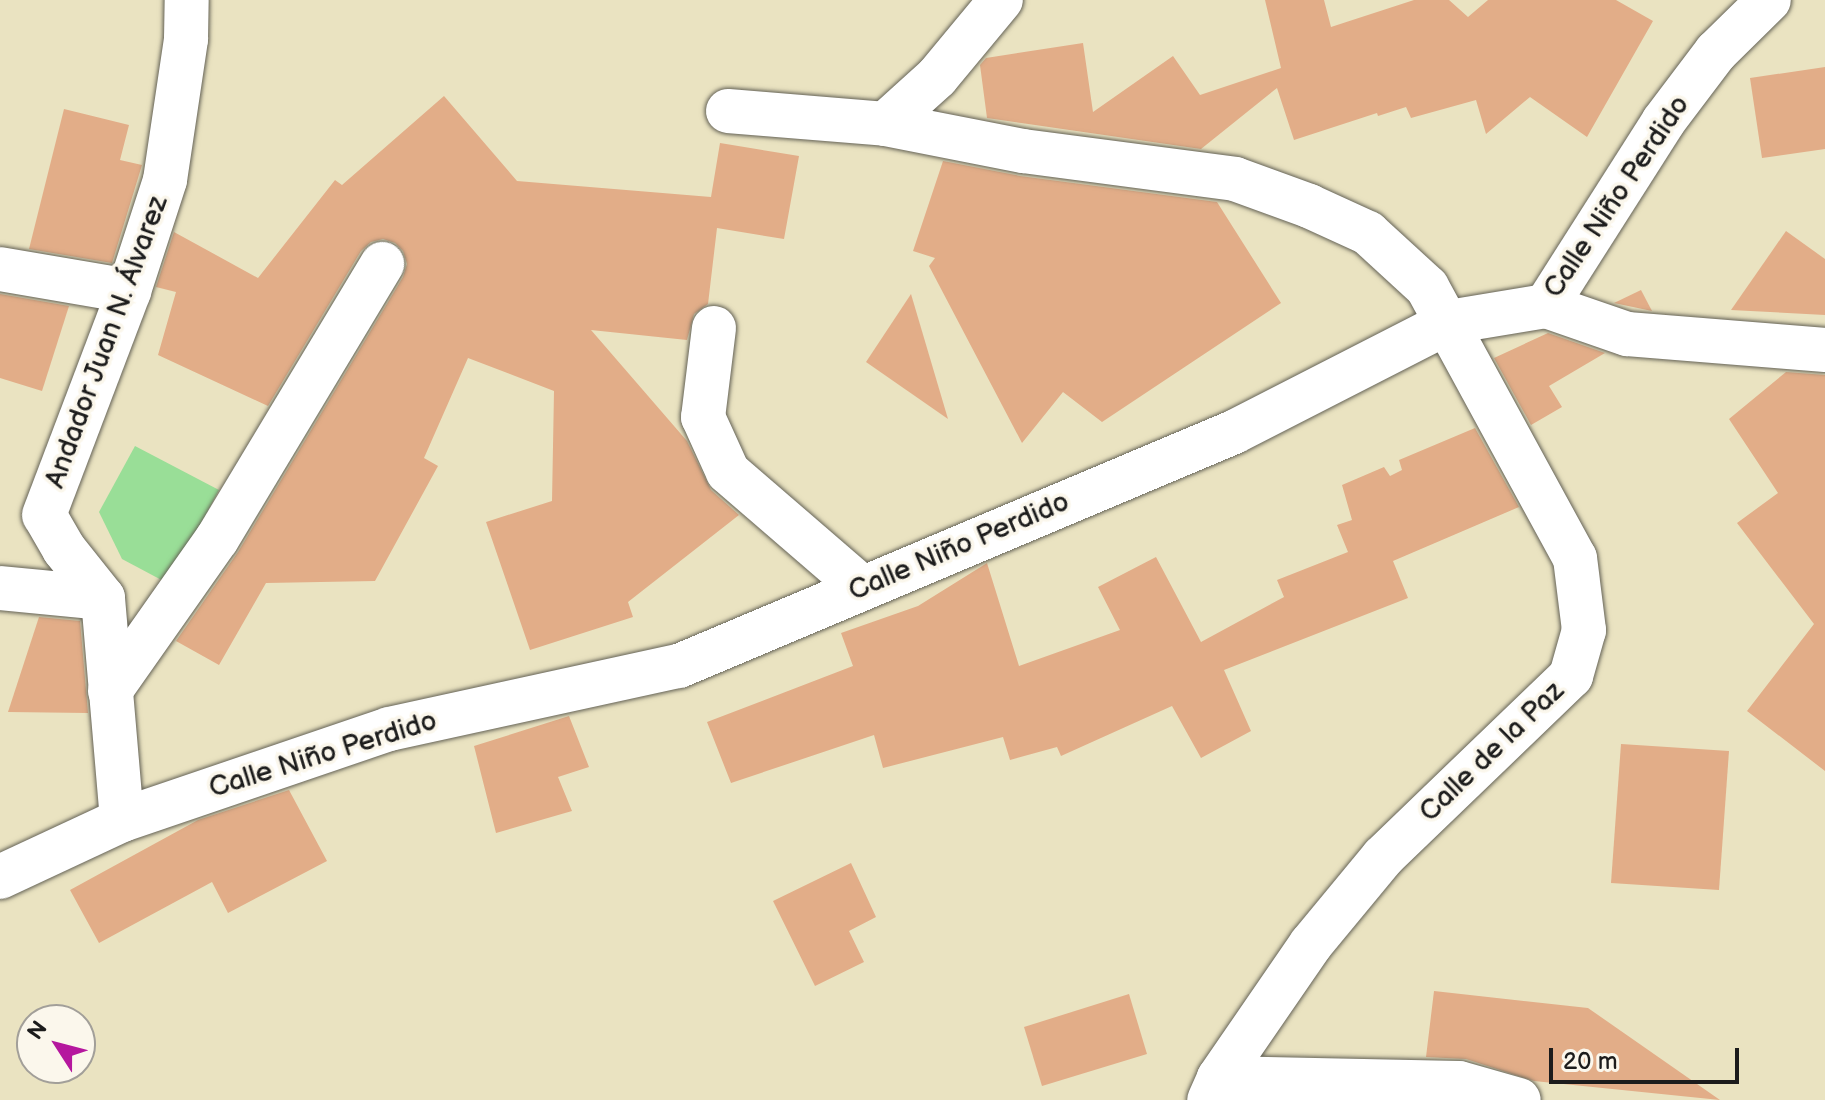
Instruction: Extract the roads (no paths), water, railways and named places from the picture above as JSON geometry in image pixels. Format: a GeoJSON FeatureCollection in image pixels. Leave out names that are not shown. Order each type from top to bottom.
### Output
{"type":"FeatureCollection","features":[{"type":"Feature","properties":{"kind":"street","name":"Andador Juan N. Álvarez"},"geometry":{"type":"LineString","coordinates":[[103,598],[64,549],[44,515],[129,291],[165,180],[186,39],[187,0]]}},
{"type":"Feature","properties":{"kind":"street"},"geometry":{"type":"LineString","coordinates":[[885,124],[937,77],[1001,0]]}},
{"type":"Feature","properties":{"kind":"street","name":"Calle Niño Perdido"},"geometry":{"type":"LineString","coordinates":[[0,877],[122,820],[389,729],[679,666],[1234,432],[1449,322],[1546,306],[1663,122],[1716,52],[1769,0]]}},
{"type":"Feature","properties":{"kind":"street","name":"Calle de la Paz"},"geometry":{"type":"LineString","coordinates":[[728,111],[885,124],[1023,151],[1235,179],[1309,206],[1368,233],[1427,287],[1449,322],[1575,558],[1584,630],[1571,676],[1383,857],[1311,944],[1214,1089]]}},
{"type":"Feature","properties":{"kind":"street"},"geometry":{"type":"LineString","coordinates":[[110,691],[217,539],[382,264]]}},
{"type":"Feature","properties":{"kind":"street"},"geometry":{"type":"LineString","coordinates":[[0,269],[129,291]]}},
{"type":"Feature","properties":{"kind":"street"},"geometry":{"type":"LineString","coordinates":[[1546,306],[1627,334],[1825,350]]}},
{"type":"Feature","properties":{"kind":"street"},"geometry":{"type":"LineString","coordinates":[[714,328],[703,417],[728,472],[861,587]]}},
{"type":"Feature","properties":{"kind":"street"},"geometry":{"type":"LineString","coordinates":[[0,588],[103,598],[122,820]]}},
{"type":"Feature","properties":{"kind":"street"},"geometry":{"type":"LineString","coordinates":[[1214,1089],[1459,1083],[1519,1100]]}}]}
